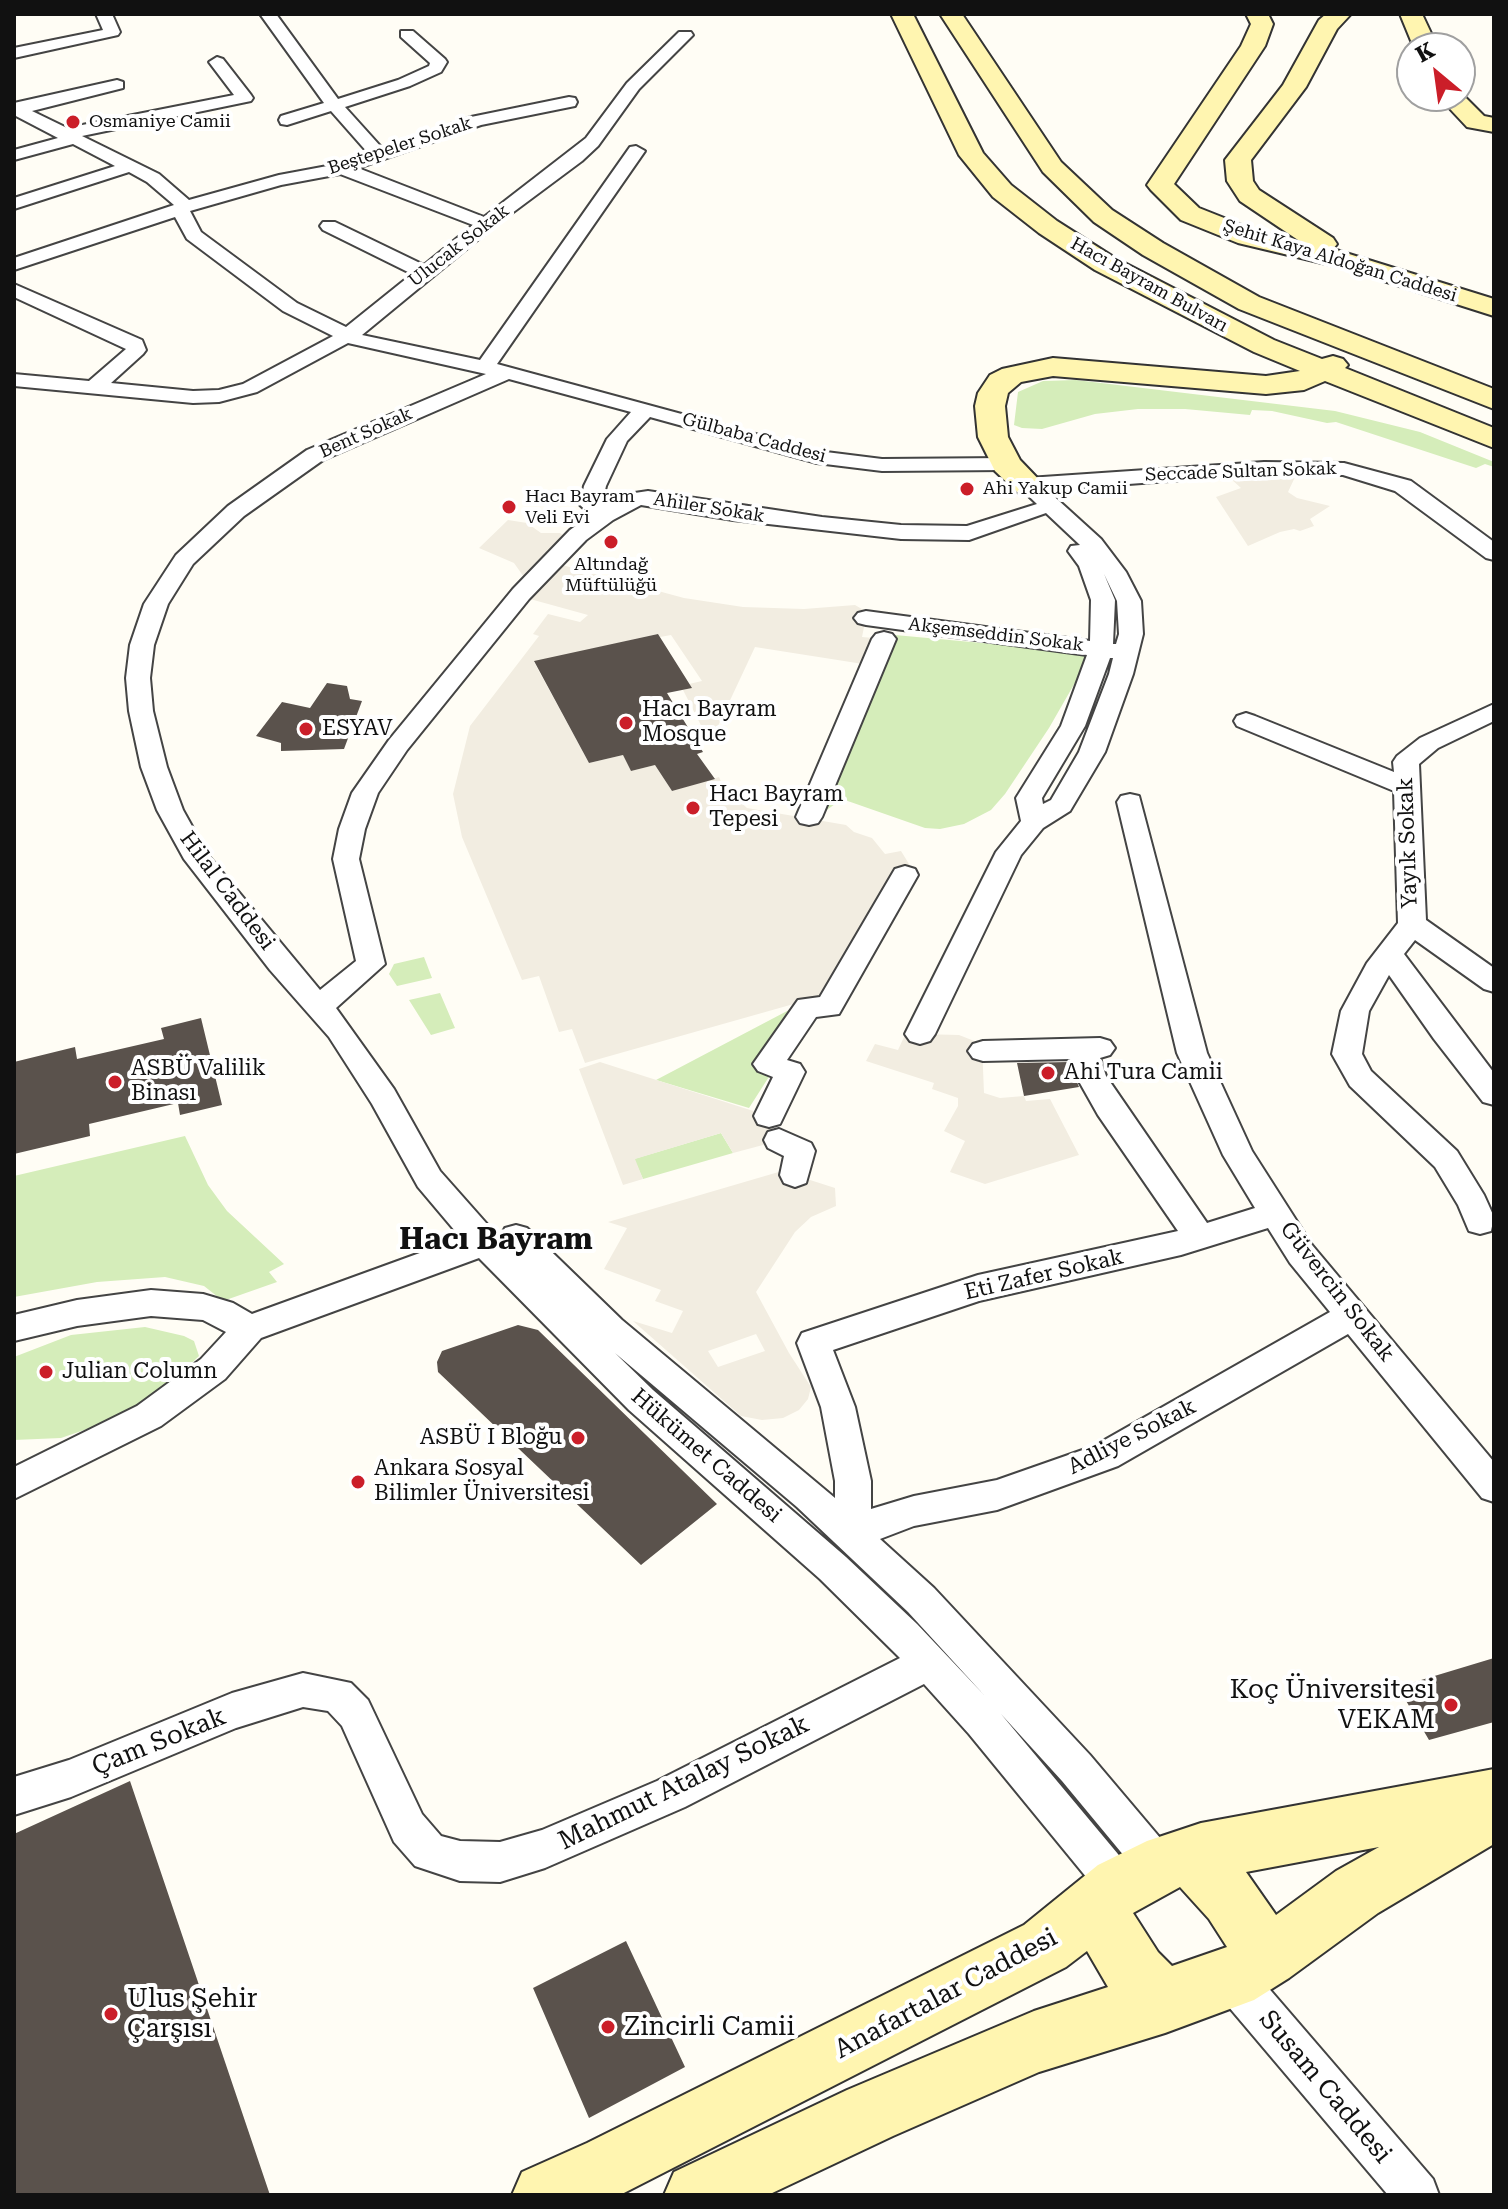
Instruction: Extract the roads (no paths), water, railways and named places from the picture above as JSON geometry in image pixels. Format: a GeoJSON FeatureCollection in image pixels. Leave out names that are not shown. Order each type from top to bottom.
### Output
{"type":"FeatureCollection","features":[{"type":"Feature","properties":{"kind":"main road","name":"Hacı Bayram Bulvarı"},"geometry":{"type":"LineString","coordinates":[[902,14],[972,155],[1002,191],[1048,227],[1105,264],[1242,336],[1494,439]]}},
{"type":"Feature","properties":{"kind":"main road","name":"Hacı Bayram Bulvarı"},"geometry":{"type":"LineString","coordinates":[[951,14],[1052,167],[1103,216],[1153,249],[1249,303],[1494,400]]}},
{"type":"Feature","properties":{"kind":"main road","name":"Şehit Kaya Aldoğan Caddesi"},"geometry":{"type":"LineString","coordinates":[[1257,14],[1262,24],[1253,46],[1160,185],[1190,214],[1234,231],[1352,262],[1494,308]]}},
{"type":"Feature","properties":{"kind":"main road"},"geometry":{"type":"LineString","coordinates":[[1340,14],[1327,25],[1294,87],[1238,160],[1240,181],[1249,195],[1352,262]]}},
{"type":"Feature","properties":{"kind":"main road"},"geometry":{"type":"LineString","coordinates":[[1466,112],[1476,122],[1494,125]]}},
{"type":"Feature","properties":{"kind":"main road"},"geometry":{"type":"LineString","coordinates":[[1032,498],[1006,464],[993,437],[990,406],[993,393],[1001,381],[1012,375],[1053,367],[1266,385],[1304,381],[1363,348]]}},
{"type":"Feature","properties":{"kind":"main road","name":"Anafartalar Caddesi"},"geometry":{"type":"LineString","coordinates":[[545,2195],[610,2166],[1045,1946],[1141,1877],[1494,1797]]}},
{"type":"Feature","properties":{"kind":"main road"},"geometry":{"type":"LineString","coordinates":[[697,2195],[870,2113],[1034,2042],[1165,2002],[1250,1968],[1357,1892],[1494,1812]]}},
{"type":"Feature","properties":{"kind":"main road"},"geometry":{"type":"LineString","coordinates":[[1165,2002],[1136,1974],[1117,1947],[1103,1919],[1141,1877],[1202,1867],[1230,1898],[1250,1968]]}},
{"type":"Feature","properties":{"kind":"street"},"geometry":{"type":"LineString","coordinates":[[14,53],[97,38],[112,32],[104,14]]}},
{"type":"Feature","properties":{"kind":"street"},"geometry":{"type":"LineString","coordinates":[[268,14],[319,88],[379,155]]}},
{"type":"Feature","properties":{"kind":"street"},"geometry":{"type":"LineString","coordinates":[[287,120],[404,83],[435,69],[439,62],[407,34]]}},
{"type":"Feature","properties":{"kind":"street","name":"Ulucak Sokak"},"geometry":{"type":"LineString","coordinates":[[14,380],[193,397],[219,396],[250,388],[349,335],[592,142],[633,86],[685,35]]}},
{"type":"Feature","properties":{"kind":"street"},"geometry":{"type":"LineString","coordinates":[[14,155],[68,137],[245,98],[217,62]]}},
{"type":"Feature","properties":{"kind":"street"},"geometry":{"type":"LineString","coordinates":[[15,109],[117,85]]}},
{"type":"Feature","properties":{"kind":"street","name":"Beştepeler Sokak"},"geometry":{"type":"LineString","coordinates":[[14,264],[183,208],[279,180],[342,168],[477,121],[569,102]]}},
{"type":"Feature","properties":{"kind":"street","name":"Gülbaba Caddesi"},"geometry":{"type":"LineString","coordinates":[[15,109],[153,178],[183,208],[193,235],[290,307],[349,335],[646,409],[817,457],[882,465],[1006,464]]}},
{"type":"Feature","properties":{"kind":"street"},"geometry":{"type":"LineString","coordinates":[[496,370],[636,151]]}},
{"type":"Feature","properties":{"kind":"street"},"geometry":{"type":"LineString","coordinates":[[14,204],[131,166]]}},
{"type":"Feature","properties":{"kind":"street"},"geometry":{"type":"LineString","coordinates":[[342,168],[486,224]]}},
{"type":"Feature","properties":{"kind":"street"},"geometry":{"type":"LineString","coordinates":[[329,226],[425,273]]}},
{"type":"Feature","properties":{"kind":"street"},"geometry":{"type":"LineString","coordinates":[[14,247],[33,258]]}},
{"type":"Feature","properties":{"kind":"street"},"geometry":{"type":"LineString","coordinates":[[14,290],[135,344],[136,350],[92,389]]}},
{"type":"Feature","properties":{"kind":"street","name":"Bent Sokak"},"geometry":{"type":"LineString","coordinates":[[236,511],[325,450],[496,370]]}},
{"type":"Feature","properties":{"kind":"street"},"geometry":{"type":"LineString","coordinates":[[605,515],[591,505],[595,486],[618,439],[646,409]]}},
{"type":"Feature","properties":{"kind":"street","name":"Seccade Sultan Sokak"},"geometry":{"type":"LineString","coordinates":[[956,533],[969,533],[1032,498],[1264,468],[1344,469],[1403,486],[1488,548]]}},
{"type":"Feature","properties":{"kind":"street","name":"Ahiler Sokak"},"geometry":{"type":"LineString","coordinates":[[320,1005],[371,964],[346,859],[352,829],[365,793],[398,745],[521,594],[578,535],[605,515],[636,499],[648,498],[733,513],[901,532],[956,533]]}},
{"type":"Feature","properties":{"kind":"street"},"geometry":{"type":"LineString","coordinates":[[1032,498],[1080,552],[1099,584],[1105,616],[1101,649],[1073,726],[1029,798],[1034,822]]}},
{"type":"Feature","properties":{"kind":"street"},"geometry":{"type":"LineString","coordinates":[[920,1034],[1009,852],[1034,822],[1061,805],[1092,752],[1121,674],[1131,634],[1125,588],[1093,544],[1032,498]]}},
{"type":"Feature","properties":{"kind":"street","name":"Hilal Caddesi"},"geometry":{"type":"LineString","coordinates":[[236,511],[184,560],[156,604],[142,645],[138,678],[141,711],[154,767],[170,810],[197,859],[280,963],[320,1005]]}},
{"type":"Feature","properties":{"kind":"street","name":"Akşemseddin Sokak"},"geometry":{"type":"LineString","coordinates":[[866,618],[1125,653]]}},
{"type":"Feature","properties":{"kind":"street"},"geometry":{"type":"LineString","coordinates":[[809,817],[884,639]]}},
{"type":"Feature","properties":{"kind":"street"},"geometry":{"type":"LineString","coordinates":[[1246,721],[1406,774],[1429,743],[1494,711]]}},
{"type":"Feature","properties":{"kind":"street","name":"Yayık Sokak"},"geometry":{"type":"LineString","coordinates":[[1406,774],[1412,924]]}},
{"type":"Feature","properties":{"kind":"street","name":"Güvercin Sokak"},"geometry":{"type":"LineString","coordinates":[[1130,802],[1192,1053],[1238,1155],[1301,1254],[1494,1487]]}},
{"type":"Feature","properties":{"kind":"street"},"geometry":{"type":"LineString","coordinates":[[795,1175],[800,1151],[774,1128],[790,1072],[768,1064],[808,1007],[829,1007],[905,875]]}},
{"type":"Feature","properties":{"kind":"street"},"geometry":{"type":"LineString","coordinates":[[1480,1222],[1462,1182],[1446,1159],[1360,1078],[1347,1054],[1355,1011],[1389,954],[1412,924],[1494,982]]}},
{"type":"Feature","properties":{"kind":"street"},"geometry":{"type":"LineString","coordinates":[[1389,954],[1444,1032],[1494,1094]]}},
{"type":"Feature","properties":{"kind":"street","name":"Hükümet Caddesi"},"geometry":{"type":"LineString","coordinates":[[320,1005],[383,1097],[429,1179],[500,1240],[641,1400],[833,1568],[1141,1877]]}},
{"type":"Feature","properties":{"kind":"street"},"geometry":{"type":"LineString","coordinates":[[983,1051],[1092,1048],[1091,1076],[1200,1238]]}},
{"type":"Feature","properties":{"kind":"street","name":"Eti Zafer Sokak"},"geometry":{"type":"LineString","coordinates":[[853,1536],[853,1481],[838,1407],[814,1343],[978,1288],[1093,1265],[1200,1238],[1276,1214]]}},
{"type":"Feature","properties":{"kind":"street"},"geometry":{"type":"LineString","coordinates":[[14,1484],[111,1437],[173,1400],[213,1369],[249,1329],[500,1240],[610,1329],[853,1536],[921,1600],[1076,1768],[1141,1877]]}},
{"type":"Feature","properties":{"kind":"street"},"geometry":{"type":"LineString","coordinates":[[14,1328],[77,1313],[151,1303],[203,1307],[221,1312],[249,1329]]}},
{"type":"Feature","properties":{"kind":"street","name":"Adliye Sokak"},"geometry":{"type":"LineString","coordinates":[[853,1536],[880,1521],[997,1495],[1106,1456],[1351,1316]]}},
{"type":"Feature","properties":{"kind":"street","name":"Mahmut Atalay Sokak"},"geometry":{"type":"LineString","coordinates":[[303,1690],[338,1695],[355,1713],[408,1828],[429,1852],[460,1861],[500,1862],[545,1849],[671,1794],[929,1662]]}},
{"type":"Feature","properties":{"kind":"street","name":"Çam Sokak"},"geometry":{"type":"LineString","coordinates":[[14,1796],[71,1778],[232,1711],[303,1690]]}},
{"type":"Feature","properties":{"kind":"street","name":"Susam Caddesi"},"geometry":{"type":"LineString","coordinates":[[1250,1968],[1417,2195]]}},
{"type":"Feature","properties":{"kind":"place","name":"Osmaniye Camii"},"geometry":{"type":"Point","coordinates":[73,122]}},
{"type":"Feature","properties":{"kind":"place","name":"Ahi Yakup Camii"},"geometry":{"type":"Point","coordinates":[967,489]}},
{"type":"Feature","properties":{"kind":"place","name":"Hacı Bayram Veli Evi"},"geometry":{"type":"Point","coordinates":[509,507]}},
{"type":"Feature","properties":{"kind":"place","name":"Altındağ Müftülüğü"},"geometry":{"type":"Point","coordinates":[611,542]}},
{"type":"Feature","properties":{"kind":"place","name":"Hacı Bayram Mosque"},"geometry":{"type":"Point","coordinates":[626,723]}},
{"type":"Feature","properties":{"kind":"place","name":"ESYAV"},"geometry":{"type":"Point","coordinates":[306,729]}},
{"type":"Feature","properties":{"kind":"place","name":"Hacı Bayram Tepesi"},"geometry":{"type":"Point","coordinates":[693,808]}},
{"type":"Feature","properties":{"kind":"place","name":"Ahi Tura Camii"},"geometry":{"type":"Point","coordinates":[1048,1073]}},
{"type":"Feature","properties":{"kind":"place","name":"ASBÜ Valilik Binası"},"geometry":{"type":"Point","coordinates":[115,1082]}},
{"type":"Feature","properties":{"kind":"place","name":"Julian Column"},"geometry":{"type":"Point","coordinates":[46,1372]}},
{"type":"Feature","properties":{"kind":"place","name":"ASBÜ I Bloğu"},"geometry":{"type":"Point","coordinates":[578,1438]}},
{"type":"Feature","properties":{"kind":"place","name":"Ankara Sosyal Bilimler Üniversitesi"},"geometry":{"type":"Point","coordinates":[358,1482]}},
{"type":"Feature","properties":{"kind":"place","name":"Koç Üniversitesi VEKAM"},"geometry":{"type":"Point","coordinates":[1451,1705]}},
{"type":"Feature","properties":{"kind":"place","name":"Ulus Şehir Çarşısı"},"geometry":{"type":"Point","coordinates":[111,2014]}},
{"type":"Feature","properties":{"kind":"place","name":"Zincirli Camii"},"geometry":{"type":"Point","coordinates":[608,2027]}},
{"type":"Feature","properties":{"kind":"district","name":"Hacı Bayram"},"geometry":{"type":"Point","coordinates":[496,1240]}}]}
